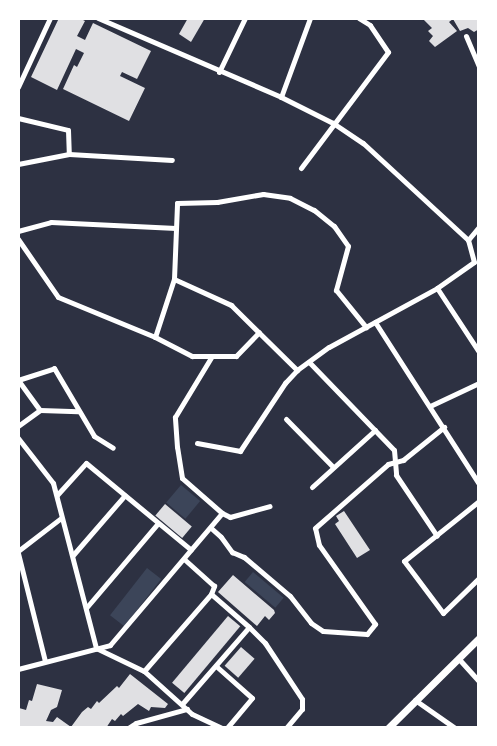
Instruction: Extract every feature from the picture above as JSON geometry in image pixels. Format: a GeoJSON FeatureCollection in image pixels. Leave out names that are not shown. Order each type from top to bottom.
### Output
{"type":"FeatureCollection","features":[{"type":"Feature","properties":{"kind":"street"},"geometry":{"type":"LineString","coordinates":[[18,87],[50,18]]}},
{"type":"Feature","properties":{"kind":"street"},"geometry":{"type":"LineString","coordinates":[[98,18],[280,97],[333,123],[363,142],[468,240],[474,262],[437,288],[366,327],[297,370],[285,383],[240,452],[197,443]]}},
{"type":"Feature","properties":{"kind":"street"},"geometry":{"type":"LineString","coordinates":[[219,72],[245,18]]}},
{"type":"Feature","properties":{"kind":"street"},"geometry":{"type":"LineString","coordinates":[[280,97],[310,18]]}},
{"type":"Feature","properties":{"kind":"street"},"geometry":{"type":"LineString","coordinates":[[301,168],[388,52],[370,25],[359,18]]}},
{"type":"Feature","properties":{"kind":"street"},"geometry":{"type":"LineString","coordinates":[[466,36],[479,66]]}},
{"type":"Feature","properties":{"kind":"street"},"geometry":{"type":"LineString","coordinates":[[18,118],[68,130],[69,154]]}},
{"type":"Feature","properties":{"kind":"street"},"geometry":{"type":"LineString","coordinates":[[18,164],[69,154],[172,160]]}},
{"type":"Feature","properties":{"kind":"street"},"geometry":{"type":"LineString","coordinates":[[155,337],[174,279],[177,203],[217,202],[263,194],[290,198],[314,210],[334,225],[348,246],[336,290],[366,327]]}},
{"type":"Feature","properties":{"kind":"street"},"geometry":{"type":"LineString","coordinates":[[18,231],[51,222],[176,228]]}},
{"type":"Feature","properties":{"kind":"street"},"geometry":{"type":"LineString","coordinates":[[468,240],[479,227]]}},
{"type":"Feature","properties":{"kind":"street"},"geometry":{"type":"LineString","coordinates":[[18,239],[58,297],[155,337],[192,356],[236,356],[259,332]]}},
{"type":"Feature","properties":{"kind":"street"},"geometry":{"type":"LineString","coordinates":[[174,279],[231,304],[297,370]]}},
{"type":"Feature","properties":{"kind":"street"},"geometry":{"type":"LineString","coordinates":[[437,288],[479,352]]}},
{"type":"Feature","properties":{"kind":"street"},"geometry":{"type":"LineString","coordinates":[[375,322],[479,484]]}},
{"type":"Feature","properties":{"kind":"street"},"geometry":{"type":"LineString","coordinates":[[212,356],[175,417],[182,478],[222,513],[230,517],[270,506]]}},
{"type":"Feature","properties":{"kind":"street"},"geometry":{"type":"LineString","coordinates":[[309,362],[394,450],[396,475],[437,536]]}},
{"type":"Feature","properties":{"kind":"street"},"geometry":{"type":"LineString","coordinates":[[40,410],[18,380],[54,368],[94,436],[113,448]]}},
{"type":"Feature","properties":{"kind":"street"},"geometry":{"type":"LineString","coordinates":[[430,405],[479,383]]}},
{"type":"Feature","properties":{"kind":"street"},"geometry":{"type":"LineString","coordinates":[[18,426],[40,410],[78,411]]}},
{"type":"Feature","properties":{"kind":"street"},"geometry":{"type":"LineString","coordinates":[[286,419],[333,467]]}},
{"type":"Feature","properties":{"kind":"street"},"geometry":{"type":"LineString","coordinates":[[211,528],[232,552],[244,557],[290,597],[311,623],[323,631],[367,634],[375,624],[319,544],[315,528],[388,464],[403,460],[444,427]]}},
{"type":"Feature","properties":{"kind":"street"},"geometry":{"type":"LineString","coordinates":[[312,487],[375,430]]}},
{"type":"Feature","properties":{"kind":"street"},"geometry":{"type":"LineString","coordinates":[[18,438],[53,483],[96,648]]}},
{"type":"Feature","properties":{"kind":"street"},"geometry":{"type":"LineString","coordinates":[[57,495],[86,463],[191,550]]}},
{"type":"Feature","properties":{"kind":"street"},"geometry":{"type":"LineString","coordinates":[[73,555],[125,495]]}},
{"type":"Feature","properties":{"kind":"street"},"geometry":{"type":"LineString","coordinates":[[479,501],[404,561],[442,613],[479,578]]}},
{"type":"Feature","properties":{"kind":"street"},"geometry":{"type":"LineString","coordinates":[[18,669],[110,645],[222,513]]}},
{"type":"Feature","properties":{"kind":"street"},"geometry":{"type":"LineString","coordinates":[[45,662],[19,569],[18,552],[61,518]]}},
{"type":"Feature","properties":{"kind":"street"},"geometry":{"type":"LineString","coordinates":[[86,608],[158,523]]}},
{"type":"Feature","properties":{"kind":"street"},"geometry":{"type":"LineString","coordinates":[[144,671],[211,594],[214,586],[184,559]]}},
{"type":"Feature","properties":{"kind":"street"},"geometry":{"type":"LineString","coordinates":[[211,594],[265,642],[302,699],[302,709],[286,728]]}},
{"type":"Feature","properties":{"kind":"street"},"geometry":{"type":"LineString","coordinates":[[128,728],[185,706],[249,627]]}},
{"type":"Feature","properties":{"kind":"street"},"geometry":{"type":"LineString","coordinates":[[388,728],[479,638]]}},
{"type":"Feature","properties":{"kind":"street"},"geometry":{"type":"LineString","coordinates":[[96,648],[144,671],[185,706],[222,728]]}},
{"type":"Feature","properties":{"kind":"street"},"geometry":{"type":"LineString","coordinates":[[458,658],[479,681]]}},
{"type":"Feature","properties":{"kind":"street"},"geometry":{"type":"LineString","coordinates":[[216,666],[252,698],[227,728]]}},
{"type":"Feature","properties":{"kind":"street"},"geometry":{"type":"LineString","coordinates":[[415,700],[455,728]]}},
{"type":"Feature","properties":{"kind":"shaded area"},"geometry":{"type":"Polygon","coordinates":[[[181,485],[200,501],[185,519],[166,503],[181,485]]]}},
{"type":"Feature","properties":{"kind":"shaded area"},"geometry":{"type":"Polygon","coordinates":[[[147,568],[161,579],[124,626],[110,615],[147,568]]]}},
{"type":"Feature","properties":{"kind":"shaded area"},"geometry":{"type":"Polygon","coordinates":[[[253,572],[284,598],[275,608],[245,582],[253,572]]]}},
{"type":"Feature","properties":{"kind":"building"},"geometry":{"type":"Polygon","coordinates":[[[59,18],[79,18],[85,21],[77,36],[85,40],[93,23],[151,51],[137,79],[122,72],[120,76],[145,88],[129,121],[63,89],[74,65],[77,67],[84,53],[76,49],[57,90],[31,77],[59,18]]]}},
{"type":"Feature","properties":{"kind":"building"},"geometry":{"type":"Polygon","coordinates":[[[188,18],[205,18],[191,42],[179,34],[188,18]]]}},
{"type":"Feature","properties":{"kind":"building"},"geometry":{"type":"Polygon","coordinates":[[[422,18],[479,18],[479,29],[474,32],[468,28],[460,31],[453,19],[449,22],[457,31],[435,47],[429,41],[433,36],[428,31],[432,28],[422,18]]]}},
{"type":"Feature","properties":{"kind":"building"},"geometry":{"type":"Polygon","coordinates":[[[165,504],[192,526],[182,538],[155,515],[165,504]]]}},
{"type":"Feature","properties":{"kind":"building"},"geometry":{"type":"Polygon","coordinates":[[[344,511],[370,550],[357,558],[335,524],[339,521],[336,516],[344,511]]]}},
{"type":"Feature","properties":{"kind":"building"},"geometry":{"type":"Polygon","coordinates":[[[233,575],[274,610],[275,613],[269,620],[265,616],[257,626],[218,592],[233,575]]]}},
{"type":"Feature","properties":{"kind":"building"},"geometry":{"type":"Polygon","coordinates":[[[228,616],[240,626],[184,693],[172,683],[228,616]]]}},
{"type":"Feature","properties":{"kind":"building"},"geometry":{"type":"Polygon","coordinates":[[[241,647],[255,659],[238,678],[225,666],[241,647]]]}},
{"type":"Feature","properties":{"kind":"building"},"geometry":{"type":"Polygon","coordinates":[[[130,674],[168,704],[165,708],[151,707],[149,711],[138,704],[123,716],[121,714],[115,721],[112,719],[106,728],[18,728],[19,708],[26,710],[29,700],[32,701],[37,684],[62,690],[57,707],[51,710],[46,721],[53,722],[57,717],[71,727],[82,712],[88,707],[91,709],[97,701],[99,703],[117,686],[119,688],[130,674]]]}}]}
